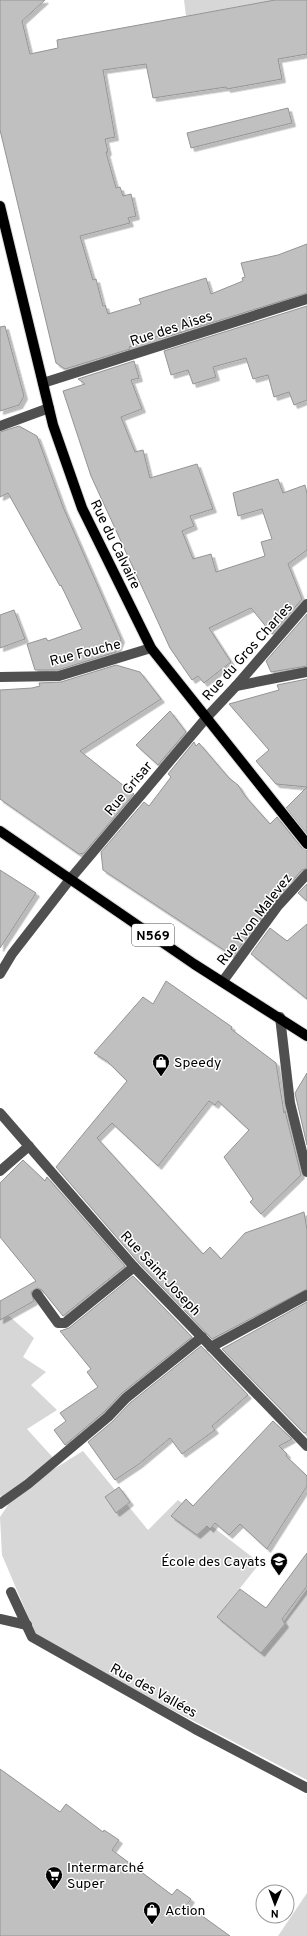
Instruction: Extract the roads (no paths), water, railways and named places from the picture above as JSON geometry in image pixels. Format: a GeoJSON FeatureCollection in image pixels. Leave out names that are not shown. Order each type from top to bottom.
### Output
{"type":"FeatureCollection","features":[{"type":"Feature","properties":{"kind":"main road","name":"Rue du Calvaire"},"geometry":{"type":"LineString","coordinates":[[0,206],[53,425],[82,508],[151,648],[307,844]]}},
{"type":"Feature","properties":{"kind":"main road","name":"N569"},"geometry":{"type":"LineString","coordinates":[[0,831],[307,1036]]}},
{"type":"Feature","properties":{"kind":"street","name":"Rue des Aises"},"geometry":{"type":"LineString","coordinates":[[43,383],[307,299]]}},
{"type":"Feature","properties":{"kind":"street"},"geometry":{"type":"LineString","coordinates":[[0,426],[49,408]]}},
{"type":"Feature","properties":{"kind":"street","name":"Rue du Gros Charles"},"geometry":{"type":"LineString","coordinates":[[207,717],[307,604]]}},
{"type":"Feature","properties":{"kind":"street","name":"Rue Fouche"},"geometry":{"type":"LineString","coordinates":[[0,677],[59,676],[151,648]]}},
{"type":"Feature","properties":{"kind":"street"},"geometry":{"type":"LineString","coordinates":[[236,686],[307,672]]}},
{"type":"Feature","properties":{"kind":"street","name":"Rue Grisar"},"geometry":{"type":"LineString","coordinates":[[0,974],[12,954],[71,878],[207,717]]}},
{"type":"Feature","properties":{"kind":"street","name":"Rue Yvon Malevez"},"geometry":{"type":"LineString","coordinates":[[223,981],[277,907],[307,874]]}},
{"type":"Feature","properties":{"kind":"street"},"geometry":{"type":"LineString","coordinates":[[280,1017],[290,1103],[307,1172]]}},
{"type":"Feature","properties":{"kind":"street","name":"Rue Saint-Joseph"},"geometry":{"type":"LineString","coordinates":[[0,1113],[134,1267],[307,1446]]}},
{"type":"Feature","properties":{"kind":"street"},"geometry":{"type":"LineString","coordinates":[[0,1171],[29,1146]]}},
{"type":"Feature","properties":{"kind":"street"},"geometry":{"type":"LineString","coordinates":[[37,1294],[58,1323],[65,1323],[134,1267]]}},
{"type":"Feature","properties":{"kind":"street"},"geometry":{"type":"LineString","coordinates":[[211,1347],[307,1295]]}},
{"type":"Feature","properties":{"kind":"street"},"geometry":{"type":"LineString","coordinates":[[0,1504],[28,1484],[108,1417],[126,1398],[202,1337]]}},
{"type":"Feature","properties":{"kind":"street","name":"Rue des Vallées"},"geometry":{"type":"LineString","coordinates":[[11,1592],[32,1637],[200,1732],[307,1788]]}},
{"type":"Feature","properties":{"kind":"street"},"geometry":{"type":"LineString","coordinates":[[0,1619],[27,1625]]}},
{"type":"Feature","properties":{"kind":"place","name":"Speedy"},"geometry":{"type":"Point","coordinates":[161,1077]}},
{"type":"Feature","properties":{"kind":"place","name":"École des Cayats"},"geometry":{"type":"Point","coordinates":[279,1576]}},
{"type":"Feature","properties":{"kind":"place","name":"Intermarché Super"},"geometry":{"type":"Point","coordinates":[54,1890]}},
{"type":"Feature","properties":{"kind":"place","name":"Action"},"geometry":{"type":"Point","coordinates":[152,1925]}}]}
